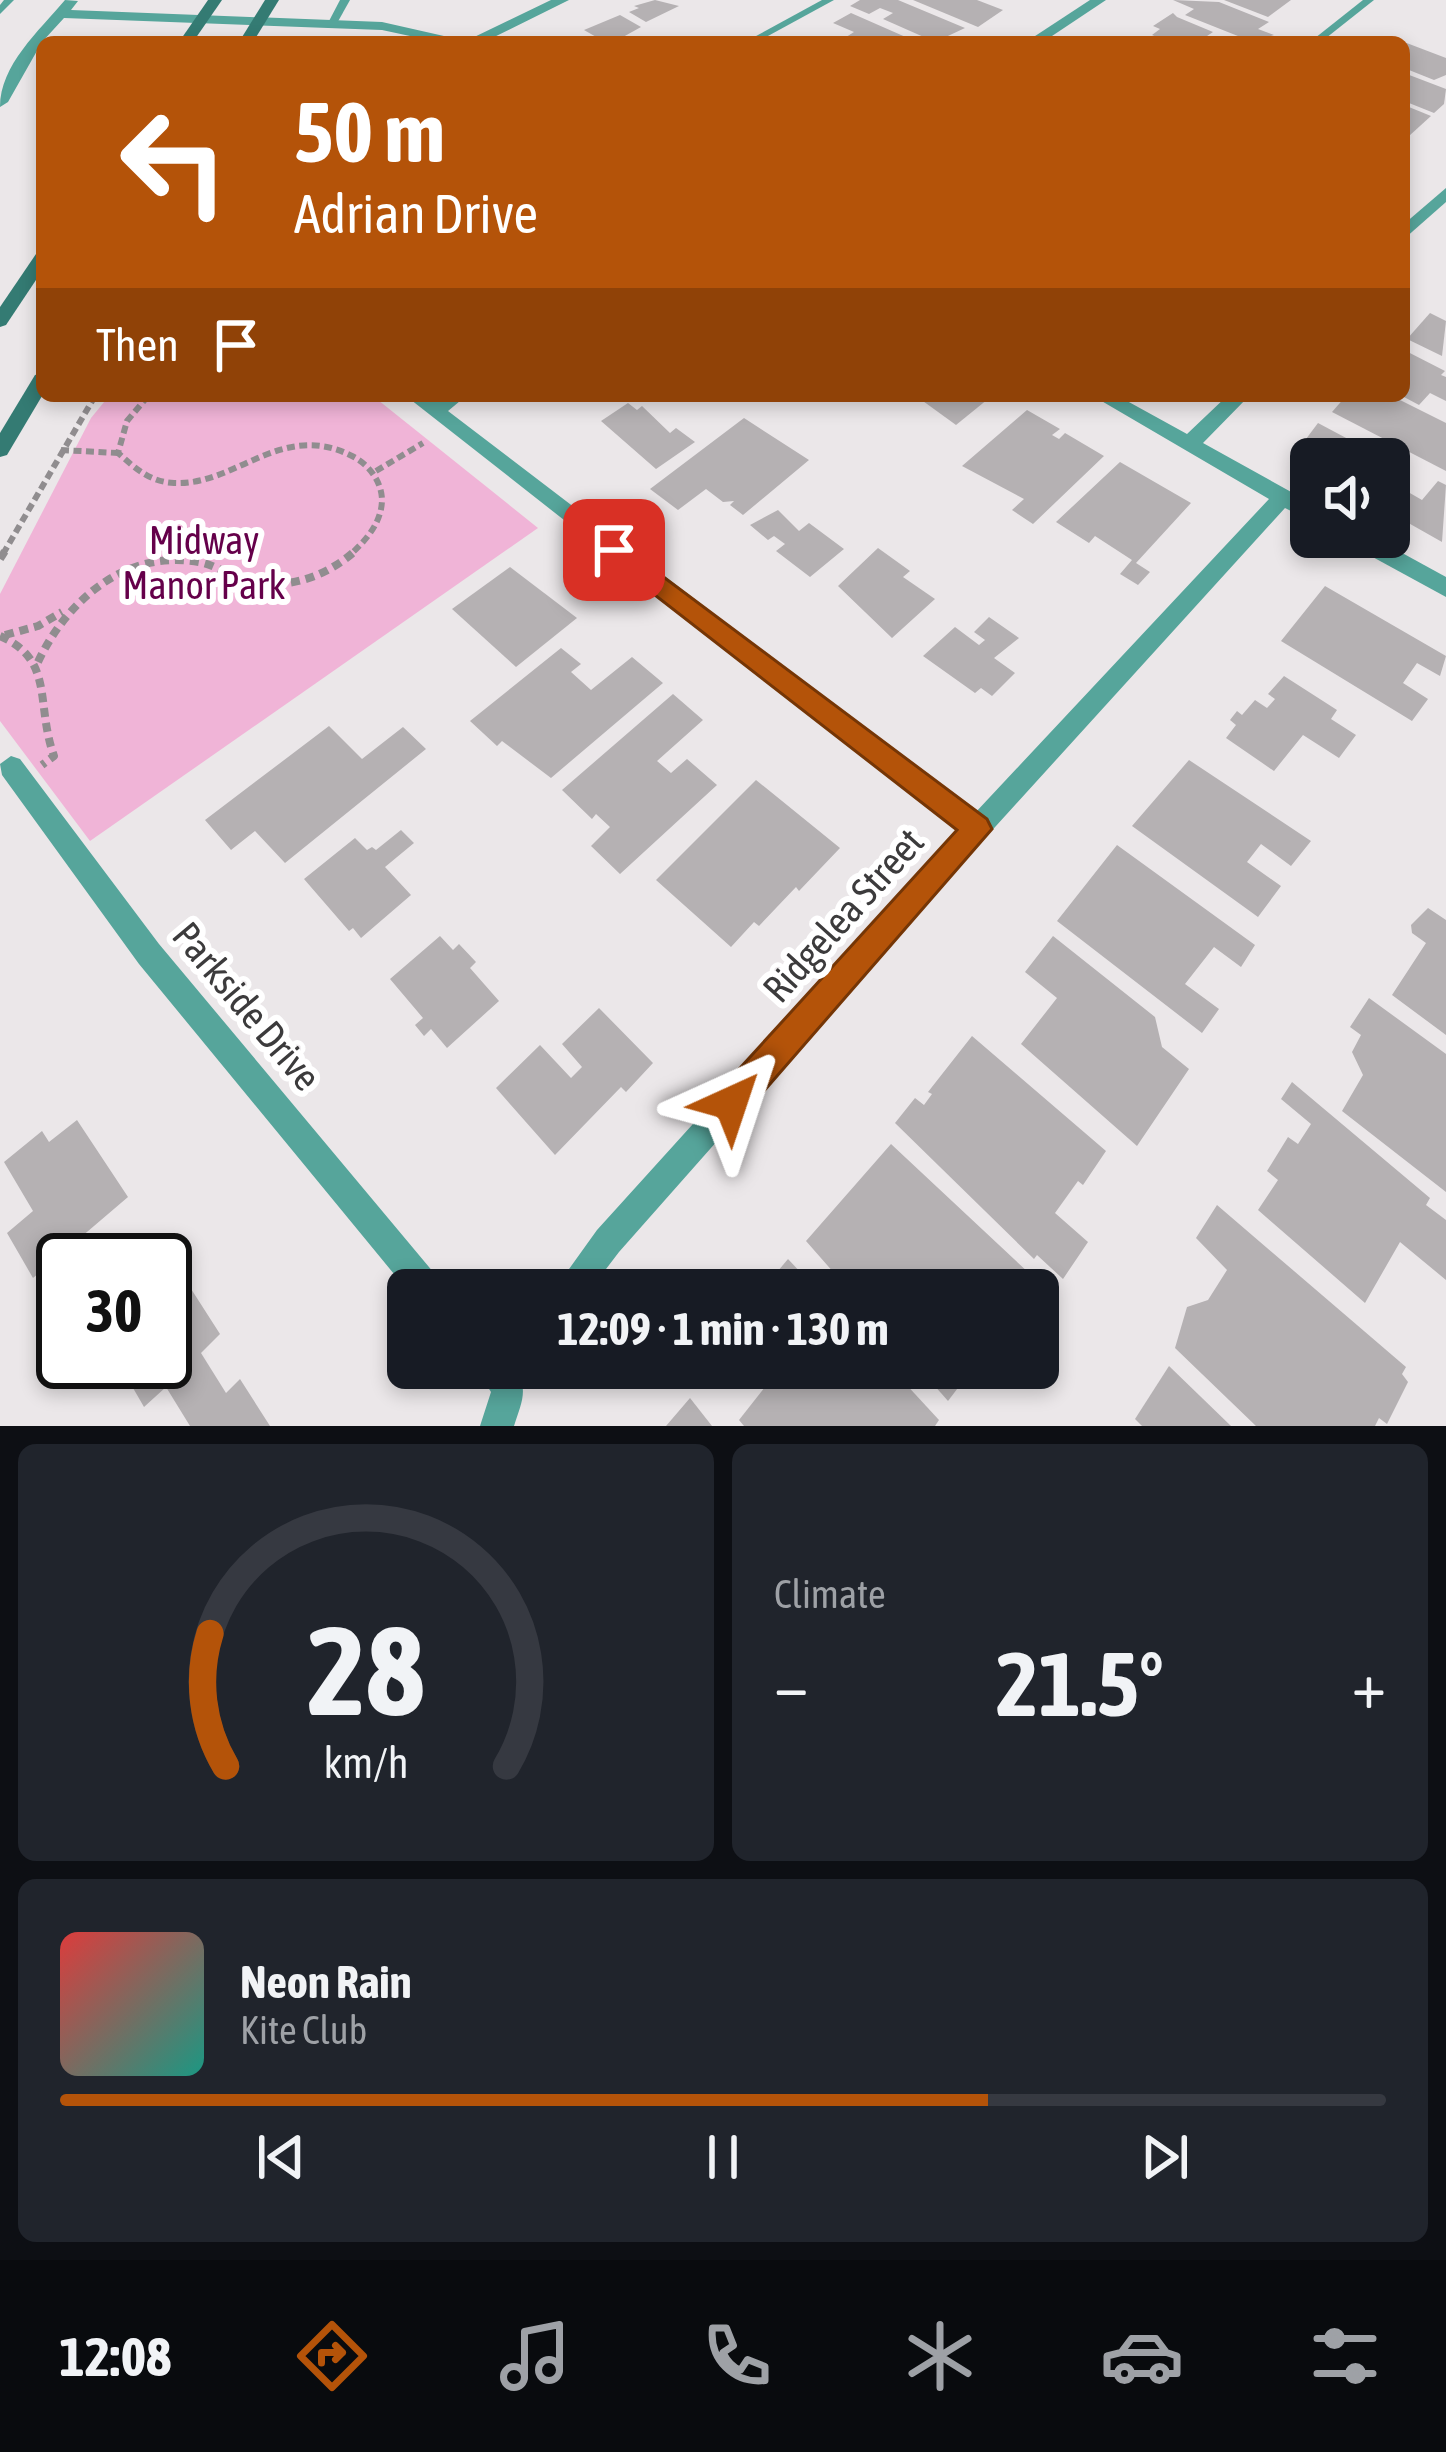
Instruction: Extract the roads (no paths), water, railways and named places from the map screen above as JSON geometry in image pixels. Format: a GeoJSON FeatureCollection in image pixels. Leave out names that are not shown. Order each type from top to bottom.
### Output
{"type":"FeatureCollection","features":[{"type":"Feature","properties":{"kind":"main road"},"geometry":{"type":"LineString","coordinates":[[190,36],[215,0]]}},
{"type":"Feature","properties":{"kind":"main road"},"geometry":{"type":"LineString","coordinates":[[250,36],[272,0]]}},
{"type":"Feature","properties":{"kind":"main road"},"geometry":{"type":"LineString","coordinates":[[0,321],[36,267]]}},
{"type":"Feature","properties":{"kind":"main road"},"geometry":{"type":"LineString","coordinates":[[0,450],[36,390]]}},
{"type":"Feature","properties":{"kind":"street"},"geometry":{"type":"LineString","coordinates":[[43,36],[72,0]]}},
{"type":"Feature","properties":{"kind":"street"},"geometry":{"type":"LineString","coordinates":[[485,36],[562,0]]}},
{"type":"Feature","properties":{"kind":"street"},"geometry":{"type":"LineString","coordinates":[[1042,36],[1099,0]]}},
{"type":"Feature","properties":{"kind":"street"},"geometry":{"type":"LineString","coordinates":[[61,14],[333,23],[436,36]]}},
{"type":"Feature","properties":{"kind":"street"},"geometry":{"type":"LineString","coordinates":[[0,102],[36,44]]}},
{"type":"Feature","properties":{"kind":"street"},"geometry":{"type":"LineString","coordinates":[[1410,228],[1446,193]]}},
{"type":"Feature","properties":{"kind":"street"},"geometry":{"type":"LineString","coordinates":[[1114,402],[1290,501]]}},
{"type":"Feature","properties":{"kind":"street"},"geometry":{"type":"LineString","coordinates":[[1190,445],[1233,402]]}},
{"type":"Feature","properties":{"kind":"street"},"geometry":{"type":"LineString","coordinates":[[425,403],[977,829]]}},
{"type":"Feature","properties":{"kind":"street","name":"Ridgelea Street"},"geometry":{"type":"LineString","coordinates":[[586,1269],[977,829],[1283,497]]}},
{"type":"Feature","properties":{"kind":"street"},"geometry":{"type":"LineString","coordinates":[[1392,558],[1446,588]]}},
{"type":"Feature","properties":{"kind":"street","name":"Parkside Drive"},"geometry":{"type":"LineString","coordinates":[[16,774],[148,954],[410,1269]]}},
{"type":"Feature","properties":{"kind":"street"},"geometry":{"type":"LineString","coordinates":[[497,1426],[504,1389]]}},
{"type":"Feature","properties":{"kind":"lane"},"geometry":{"type":"LineString","coordinates":[[0,11],[9,0]]}},
{"type":"Feature","properties":{"kind":"lane"},"geometry":{"type":"LineString","coordinates":[[333,23],[345,0]]}},
{"type":"Feature","properties":{"kind":"lane"},"geometry":{"type":"LineString","coordinates":[[761,36],[829,0]]}},
{"type":"Feature","properties":{"kind":"lane"},"geometry":{"type":"LineString","coordinates":[[1323,36],[1369,0]]}},
{"type":"Feature","properties":{"kind":"park label","name":"Midway Manor Park"},"geometry":{"type":"Point","coordinates":[204,562]}}]}
